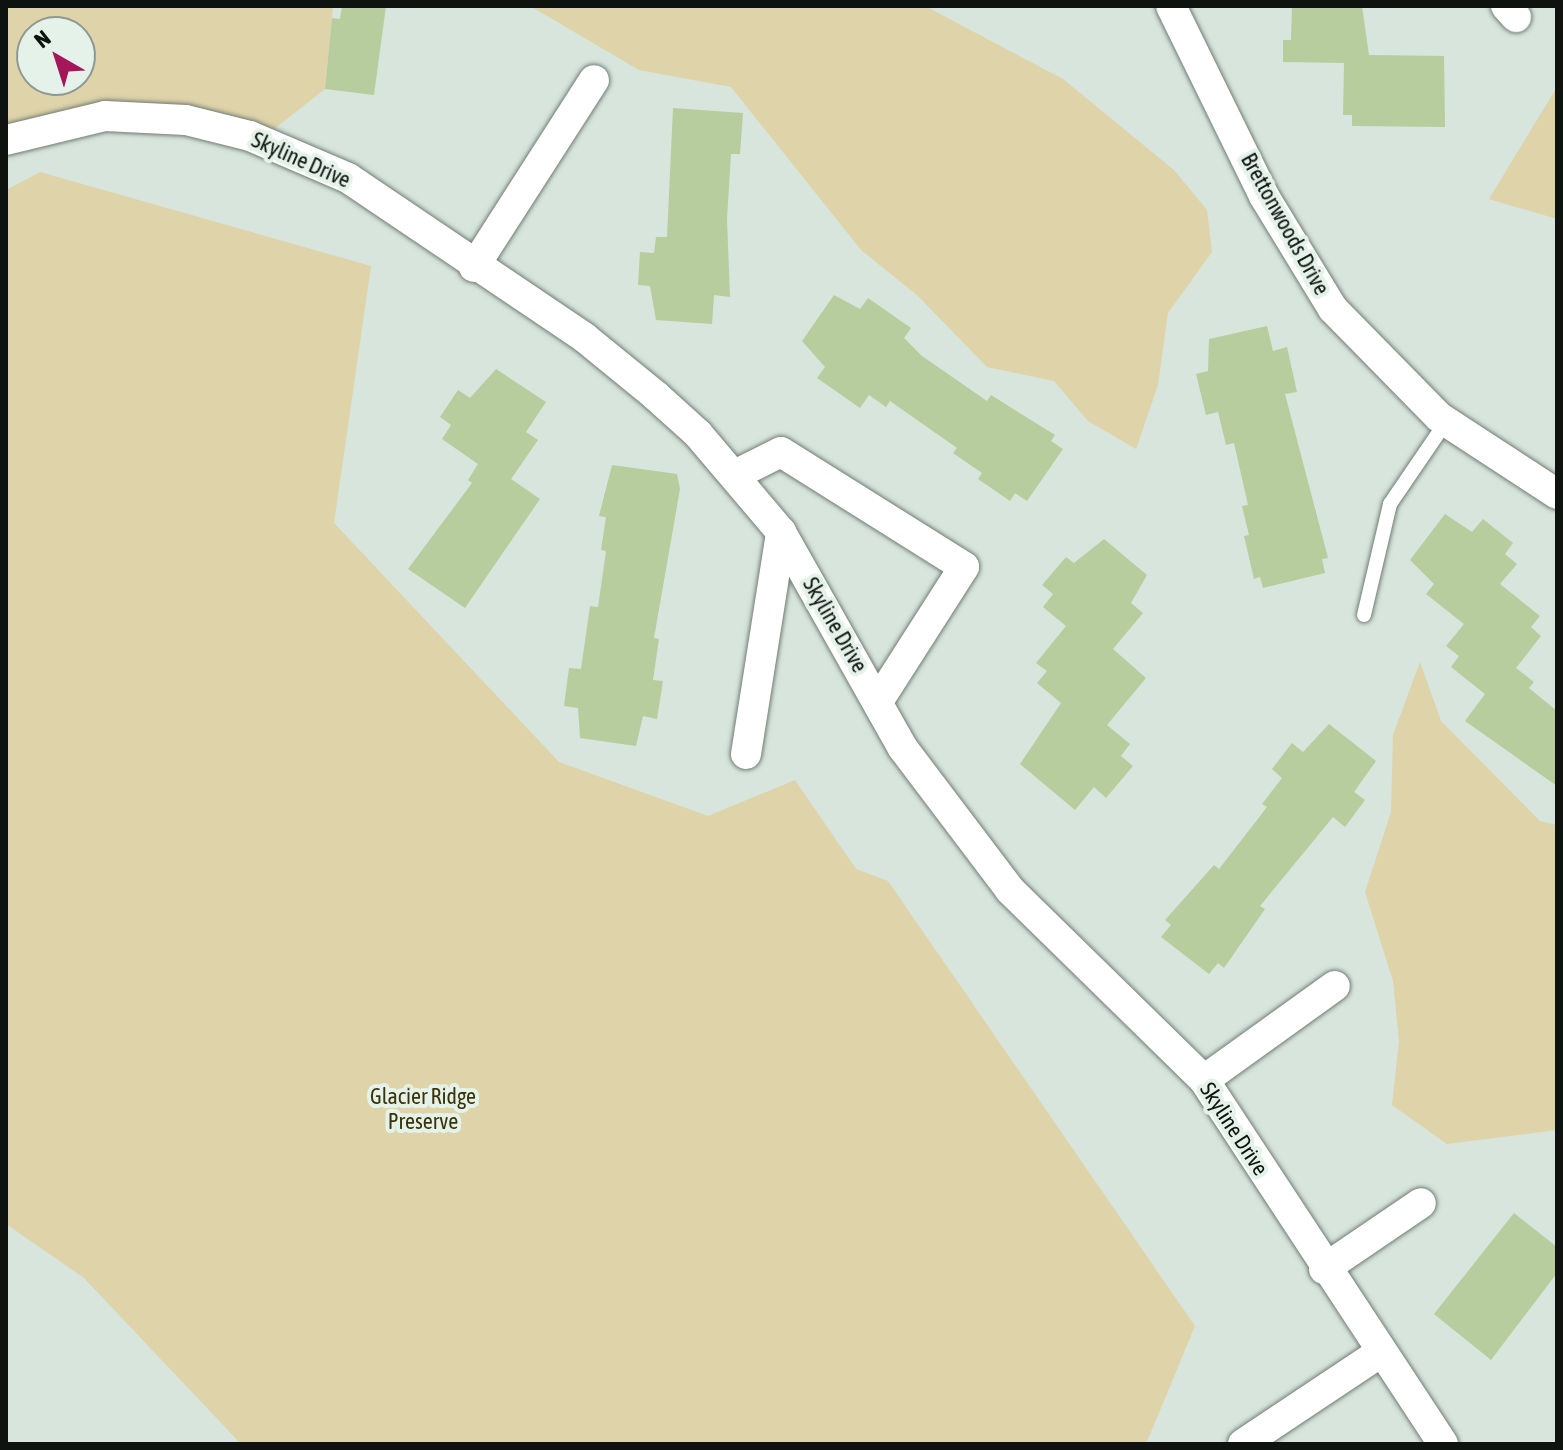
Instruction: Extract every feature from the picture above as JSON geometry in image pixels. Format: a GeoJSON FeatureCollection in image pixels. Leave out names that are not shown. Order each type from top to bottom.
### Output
{"type":"FeatureCollection","features":[{"type":"Feature","properties":{"kind":"street","name":"Brettonwoods Drive"},"geometry":{"type":"LineString","coordinates":[[1171,6],[1307,271],[1333,309],[1446,422],[1557,494]]}},
{"type":"Feature","properties":{"kind":"street"},"geometry":{"type":"LineString","coordinates":[[474,267],[594,80]]}},
{"type":"Feature","properties":{"kind":"street","name":"Skyline Drive"},"geometry":{"type":"LineString","coordinates":[[6,140],[105,116],[186,120],[250,136],[348,178],[474,267],[597,348],[698,434],[781,532],[879,700],[902,747],[1010,890],[1204,1080],[1324,1269],[1443,1444]]}},
{"type":"Feature","properties":{"kind":"street"},"geometry":{"type":"LineString","coordinates":[[735,475],[781,452],[964,567],[879,700]]}},
{"type":"Feature","properties":{"kind":"street"},"geometry":{"type":"LineString","coordinates":[[746,754],[781,532]]}},
{"type":"Feature","properties":{"kind":"street"},"geometry":{"type":"LineString","coordinates":[[1204,1080],[1335,986]]}},
{"type":"Feature","properties":{"kind":"street"},"geometry":{"type":"LineString","coordinates":[[1324,1269],[1421,1203]]}},
{"type":"Feature","properties":{"kind":"street"},"geometry":{"type":"LineString","coordinates":[[1243,1444],[1381,1352]]}},
{"type":"Feature","properties":{"kind":"lane"},"geometry":{"type":"LineString","coordinates":[[1364,615],[1390,504],[1446,422]]}},
{"type":"Feature","properties":{"kind":"green space"},"geometry":{"type":"Polygon","coordinates":[[[6,6],[333,6],[325,89],[260,140],[186,120],[6,140],[6,6]]]}},
{"type":"Feature","properties":{"kind":"green space"},"geometry":{"type":"Polygon","coordinates":[[[530,6],[925,6],[1063,79],[1174,170],[1207,210],[1212,252],[1168,313],[1158,385],[1136,449],[1088,421],[1054,381],[987,367],[918,296],[861,250],[731,87],[639,70],[530,6]]]}},
{"type":"Feature","properties":{"kind":"green space"},"geometry":{"type":"Polygon","coordinates":[[[1557,87],[1557,219],[1489,199],[1557,87]]]}},
{"type":"Feature","properties":{"kind":"green space","name":"Glacier Ridge Preserve"},"geometry":{"type":"Polygon","coordinates":[[[40,172],[371,266],[334,523],[559,762],[708,816],[795,780],[856,869],[888,881],[1195,1326],[1146,1444],[241,1444],[84,1278],[6,1224],[6,190],[40,172]]]}},
{"type":"Feature","properties":{"kind":"green space"},"geometry":{"type":"Polygon","coordinates":[[[1420,662],[1441,721],[1540,821],[1557,825],[1557,1130],[1447,1144],[1392,1105],[1399,1041],[1393,981],[1365,892],[1391,812],[1393,735],[1420,662]]]}},
{"type":"Feature","properties":{"kind":"building"},"geometry":{"type":"Polygon","coordinates":[[[342,6],[386,6],[374,95],[325,89],[332,18],[340,19],[342,6]]]}},
{"type":"Feature","properties":{"kind":"building"},"geometry":{"type":"Polygon","coordinates":[[[1292,6],[1362,6],[1369,55],[1444,56],[1445,127],[1352,126],[1352,115],[1343,115],[1344,63],[1283,62],[1283,40],[1291,40],[1292,6]]]}},
{"type":"Feature","properties":{"kind":"building"},"geometry":{"type":"Polygon","coordinates":[[[673,108],[743,113],[740,154],[731,154],[727,219],[730,297],[714,295],[712,324],[656,320],[650,286],[638,285],[640,252],[654,253],[656,237],[667,237],[673,108]]]}},
{"type":"Feature","properties":{"kind":"building"},"geometry":{"type":"Polygon","coordinates":[[[834,295],[860,309],[868,298],[911,328],[904,338],[922,356],[987,401],[991,395],[1055,435],[1051,441],[1063,449],[1027,501],[1015,493],[1010,501],[978,479],[982,473],[953,453],[957,448],[890,401],[886,407],[869,395],[860,408],[817,378],[825,367],[802,341],[834,295]]]}},
{"type":"Feature","properties":{"kind":"building"},"geometry":{"type":"Polygon","coordinates":[[[1267,326],[1273,351],[1287,347],[1297,392],[1285,394],[1328,558],[1322,559],[1325,573],[1263,588],[1260,577],[1254,579],[1244,536],[1249,535],[1242,506],[1248,505],[1234,443],[1226,445],[1218,412],[1206,415],[1196,374],[1208,371],[1209,339],[1267,326]]]}},
{"type":"Feature","properties":{"kind":"building"},"geometry":{"type":"Polygon","coordinates":[[[496,369],[546,402],[526,432],[538,440],[511,479],[540,499],[465,608],[408,569],[472,483],[468,480],[478,464],[442,439],[451,425],[440,417],[458,390],[470,398],[496,369]]]}},
{"type":"Feature","properties":{"kind":"building"},"geometry":{"type":"Polygon","coordinates":[[[612,465],[677,474],[680,489],[654,638],[659,639],[653,680],[663,681],[657,719],[643,716],[636,746],[580,738],[578,708],[564,706],[569,668],[581,669],[590,606],[598,607],[606,551],[601,550],[606,517],[599,516],[612,465]]]}},
{"type":"Feature","properties":{"kind":"building"},"geometry":{"type":"Polygon","coordinates":[[[1445,514],[1472,532],[1483,519],[1513,543],[1505,554],[1517,564],[1500,584],[1540,616],[1531,627],[1541,636],[1516,668],[1534,682],[1529,688],[1557,711],[1557,786],[1465,721],[1485,694],[1451,667],[1459,656],[1446,646],[1464,624],[1426,594],[1434,584],[1410,560],[1445,514]]]}},
{"type":"Feature","properties":{"kind":"building"},"geometry":{"type":"Polygon","coordinates":[[[1104,539],[1147,575],[1131,603],[1143,613],[1113,649],[1146,678],[1107,725],[1130,744],[1121,756],[1133,766],[1106,798],[1094,787],[1075,810],[1020,764],[1061,703],[1037,683],[1047,671],[1036,663],[1066,626],[1043,607],[1053,594],[1042,585],[1066,557],[1074,563],[1104,539]]]}},
{"type":"Feature","properties":{"kind":"building"},"geometry":{"type":"Polygon","coordinates":[[[1329,724],[1376,761],[1354,792],[1365,800],[1345,827],[1333,817],[1260,906],[1265,909],[1224,968],[1218,963],[1209,974],[1161,937],[1171,925],[1165,920],[1214,865],[1219,869],[1267,807],[1262,804],[1282,778],[1272,769],[1292,743],[1303,752],[1329,724]]]}},
{"type":"Feature","properties":{"kind":"building"},"geometry":{"type":"Polygon","coordinates":[[[1514,1213],[1557,1247],[1557,1273],[1491,1360],[1434,1314],[1514,1213]]]}}]}
